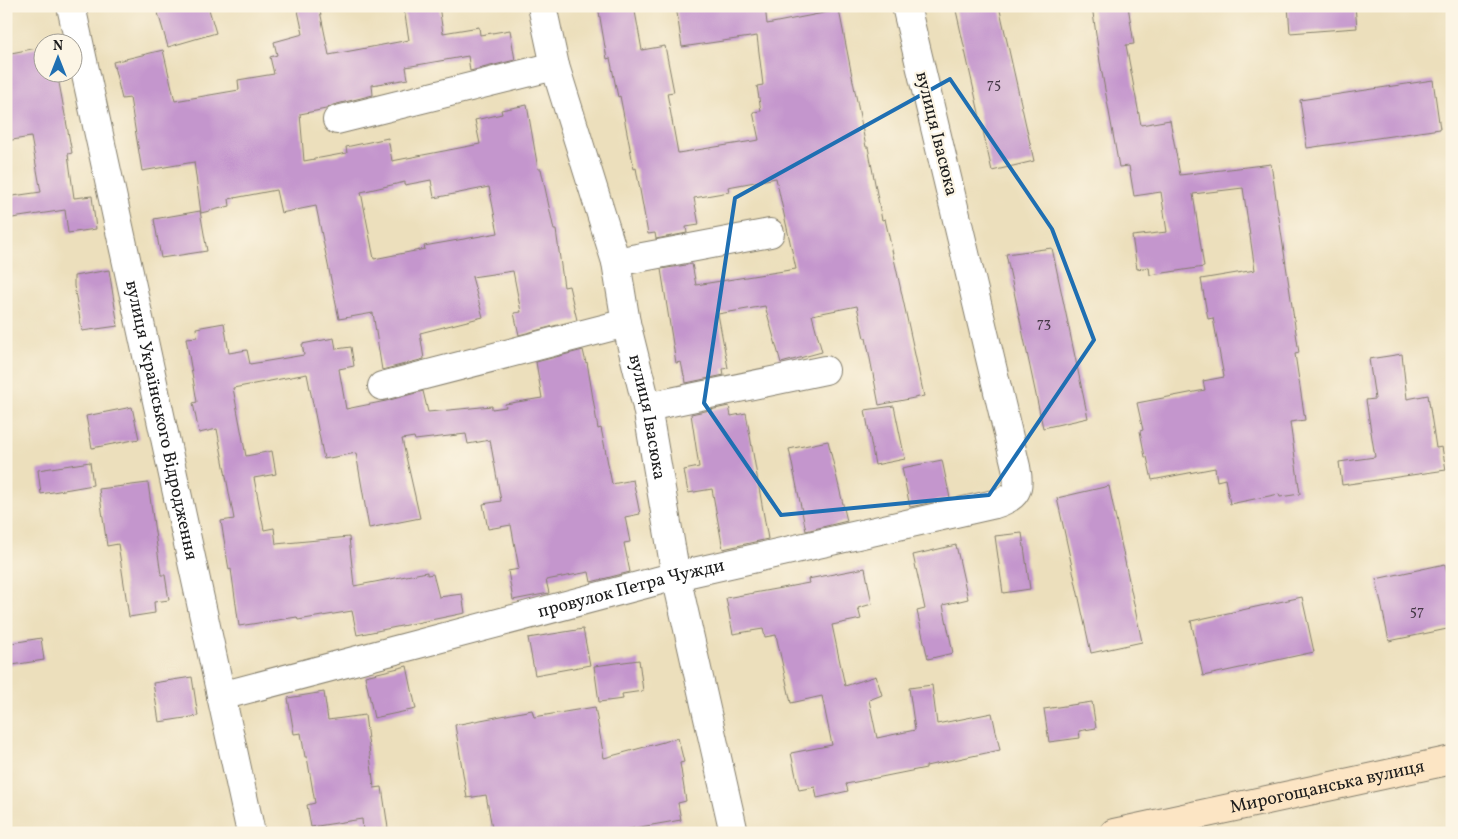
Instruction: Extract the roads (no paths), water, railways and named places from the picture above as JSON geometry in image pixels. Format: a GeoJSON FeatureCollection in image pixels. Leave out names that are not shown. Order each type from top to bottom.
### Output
{"type":"FeatureCollection","features":[{"type":"Feature","properties":{"kind":"main road","name":"Мирогощанська вулиця"},"geometry":{"type":"LineString","coordinates":[[1114,833],[1452,760]]}},
{"type":"Feature","properties":{"kind":"street","name":"вулиця Українського Відродження"},"geometry":{"type":"LineString","coordinates":[[71,6],[251,833]]}},
{"type":"Feature","properties":{"kind":"street","name":"вулиця Івасюка"},"geometry":{"type":"LineString","coordinates":[[542,6],[555,66],[616,262],[626,324],[647,406],[676,576],[734,833]]}},
{"type":"Feature","properties":{"kind":"street","name":"вулиця Івасюка"},"geometry":{"type":"LineString","coordinates":[[906,6],[1016,467]]}},
{"type":"Feature","properties":{"kind":"street"},"geometry":{"type":"LineString","coordinates":[[337,120],[555,66]]}},
{"type":"Feature","properties":{"kind":"street"},"geometry":{"type":"LineString","coordinates":[[616,262],[770,233]]}},
{"type":"Feature","properties":{"kind":"street"},"geometry":{"type":"LineString","coordinates":[[382,386],[626,324]]}},
{"type":"Feature","properties":{"kind":"street"},"geometry":{"type":"LineString","coordinates":[[647,406],[825,370]]}},
{"type":"Feature","properties":{"kind":"street","name":"провулок Петра Чужди"},"geometry":{"type":"LineString","coordinates":[[221,696],[676,576],[1006,501],[1016,494],[1019,481],[1016,467]]}}]}
